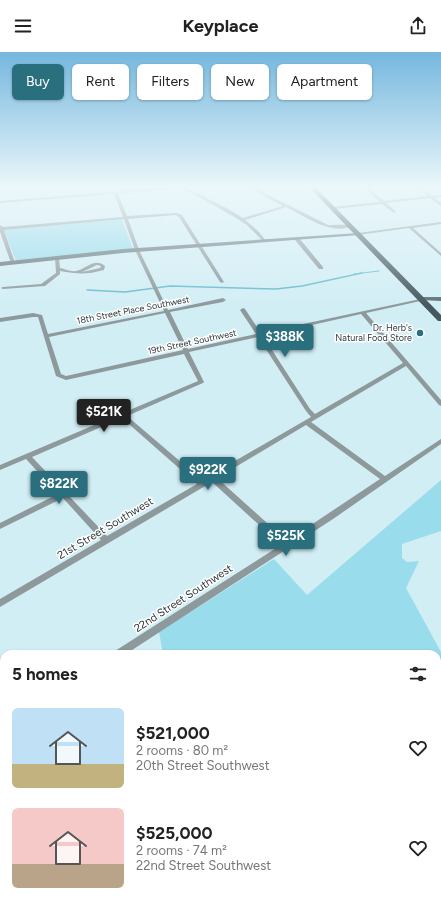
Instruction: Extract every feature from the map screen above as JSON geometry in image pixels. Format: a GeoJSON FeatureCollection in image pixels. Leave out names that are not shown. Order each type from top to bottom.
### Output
{"type":"FeatureCollection","features":[{"type":"Feature","properties":{"kind":"main road"},"geometry":{"type":"LineString","coordinates":[[351,227],[441,319]]}},
{"type":"Feature","properties":{"kind":"street"},"geometry":{"type":"LineString","coordinates":[[13,263],[0,228],[14,227]]}},
{"type":"Feature","properties":{"kind":"street"},"geometry":{"type":"LineString","coordinates":[[0,468],[201,382],[137,250],[128,227]]}},
{"type":"Feature","properties":{"kind":"street"},"geometry":{"type":"LineString","coordinates":[[188,227],[222,282]]}},
{"type":"Feature","properties":{"kind":"street"},"geometry":{"type":"LineString","coordinates":[[250,227],[264,241]]}},
{"type":"Feature","properties":{"kind":"street"},"geometry":{"type":"LineString","coordinates":[[332,227],[345,227]]}},
{"type":"Feature","properties":{"kind":"street"},"geometry":{"type":"LineString","coordinates":[[0,264],[137,250],[358,234],[410,227],[441,255]]}},
{"type":"Feature","properties":{"kind":"street"},"geometry":{"type":"LineString","coordinates":[[297,239],[321,268]]}},
{"type":"Feature","properties":{"kind":"street"},"geometry":{"type":"LineString","coordinates":[[3,288],[41,286],[56,274],[58,268],[56,258]]}},
{"type":"Feature","properties":{"kind":"street"},"geometry":{"type":"LineString","coordinates":[[58,268],[75,273],[88,274],[102,268],[103,266],[96,264],[75,273]]}},
{"type":"Feature","properties":{"kind":"street","name":"19th Street Southwest"},"geometry":{"type":"LineString","coordinates":[[46,336],[58,375],[64,378],[423,300],[441,298]]}},
{"type":"Feature","properties":{"kind":"street","name":"18th Street Place Southwest"},"geometry":{"type":"LineString","coordinates":[[46,336],[223,300]]}},
{"type":"Feature","properties":{"kind":"street"},"geometry":{"type":"LineString","coordinates":[[243,310],[314,417]]}},
{"type":"Feature","properties":{"kind":"street"},"geometry":{"type":"LineString","coordinates":[[363,313],[441,404]]}},
{"type":"Feature","properties":{"kind":"street"},"geometry":{"type":"LineString","coordinates":[[0,320],[38,315],[40,316],[46,336]]}},
{"type":"Feature","properties":{"kind":"street","name":"21st Street Southwest"},"geometry":{"type":"LineString","coordinates":[[0,603],[407,363]]}},
{"type":"Feature","properties":{"kind":"street"},"geometry":{"type":"LineString","coordinates":[[123,416],[202,484]]}},
{"type":"Feature","properties":{"kind":"street"},"geometry":{"type":"LineString","coordinates":[[306,422],[385,479]]}},
{"type":"Feature","properties":{"kind":"street","name":"22nd Street Southwest"},"geometry":{"type":"LineString","coordinates":[[124,650],[286,545],[441,441]]}},
{"type":"Feature","properties":{"kind":"street"},"geometry":{"type":"LineString","coordinates":[[27,456],[106,540]]}},
{"type":"Feature","properties":{"kind":"street"},"geometry":{"type":"LineString","coordinates":[[212,478],[286,545]]}},
{"type":"Feature","properties":{"kind":"street"},"geometry":{"type":"LineString","coordinates":[[0,526],[63,494]]}},
{"type":"Feature","properties":{"kind":"shaded area"},"geometry":{"type":"Polygon","coordinates":[[[38,227],[125,227],[133,249],[16,261],[4,230],[38,227]]]}},
{"type":"Feature","properties":{"kind":"shaded area"},"geometry":{"type":"Polygon","coordinates":[[[441,480],[441,531],[402,544],[402,558],[407,562],[419,561],[406,588],[440,650],[162,650],[159,632],[274,559],[307,595],[441,480]]]}},
{"type":"Feature","properties":{"kind":"waterway"},"geometry":{"type":"LineString","coordinates":[[362,273],[379,271]]}},
{"type":"Feature","properties":{"kind":"waterway"},"geometry":{"type":"LineString","coordinates":[[87,290],[125,292],[170,286],[276,289],[302,286],[362,273]]}},
{"type":"Feature","properties":{"kind":"waterway"},"geometry":{"type":"LineString","coordinates":[[354,274],[362,273]]}},
{"type":"Feature","properties":{"kind":"place","name":"Dr. Herb's Natural Food Store"},"geometry":{"type":"Point","coordinates":[420,333]}}]}
